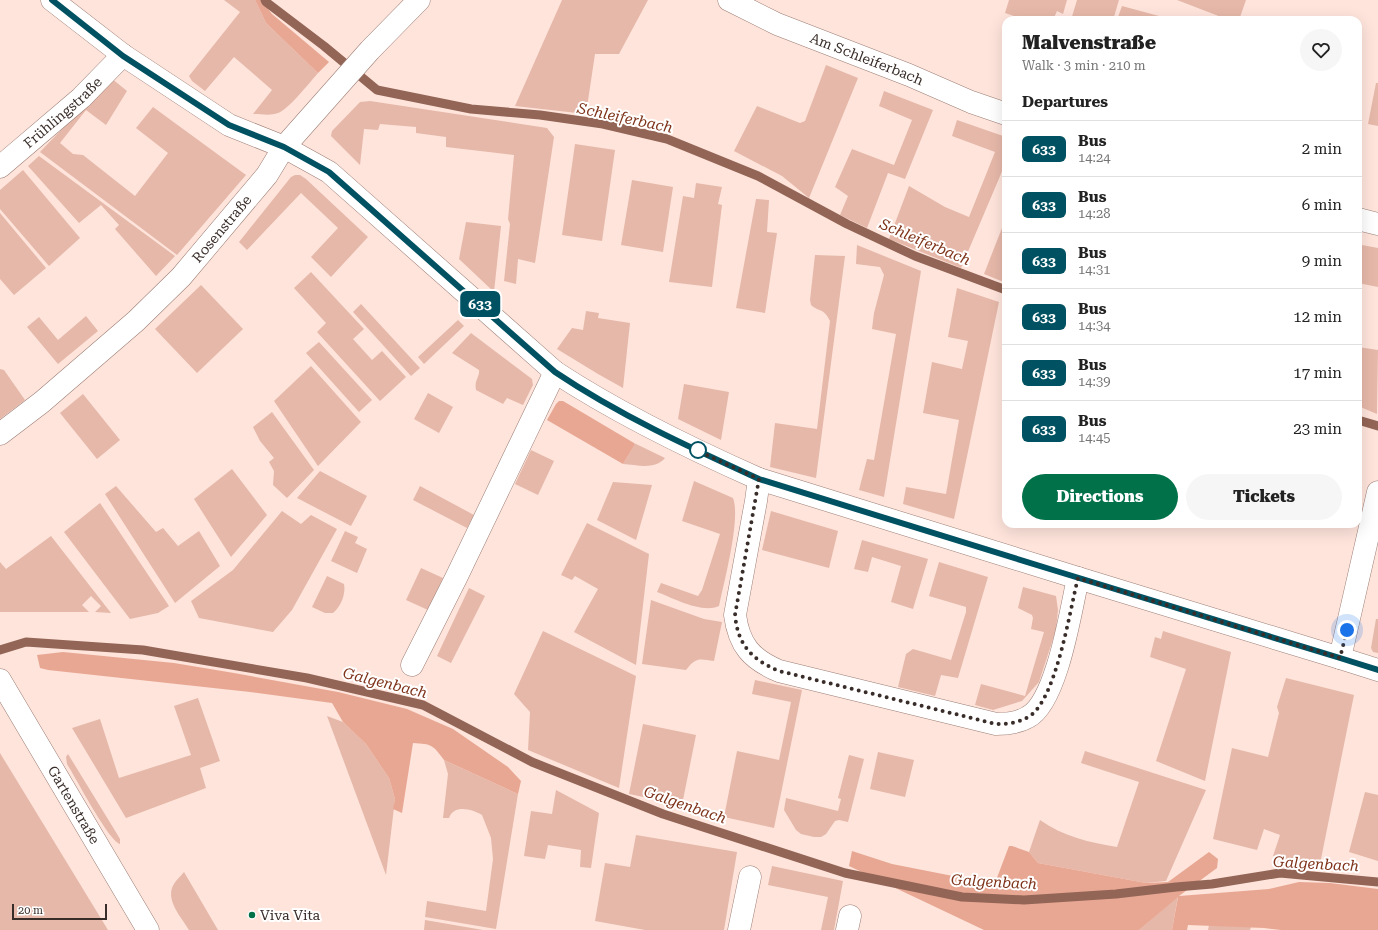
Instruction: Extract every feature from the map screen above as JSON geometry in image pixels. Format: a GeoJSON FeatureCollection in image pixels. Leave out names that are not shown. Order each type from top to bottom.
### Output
{"type":"FeatureCollection","features":[{"type":"Feature","properties":{"kind":"street"},"geometry":{"type":"LineString","coordinates":[[52,0],[123,56],[229,125],[284,147],[329,172],[555,372],[588,394],[650,427],[759,479],[1378,670]]}},
{"type":"Feature","properties":{"kind":"street","name":"Rosenstraße"},"geometry":{"type":"LineString","coordinates":[[0,434],[42,402],[136,321],[181,277],[267,175],[284,147],[370,50],[419,0]]}},
{"type":"Feature","properties":{"kind":"street","name":"Am Schleiferbach"},"geometry":{"type":"LineString","coordinates":[[729,0],[778,24],[909,75],[971,102],[1002,113]]}},
{"type":"Feature","properties":{"kind":"street","name":"Frühlingstraße"},"geometry":{"type":"LineString","coordinates":[[0,167],[81,98],[123,56]]}},
{"type":"Feature","properties":{"kind":"street"},"geometry":{"type":"LineString","coordinates":[[1362,220],[1378,224]]}},
{"type":"Feature","properties":{"kind":"street"},"geometry":{"type":"LineString","coordinates":[[412,666],[555,372]]}},
{"type":"Feature","properties":{"kind":"street"},"geometry":{"type":"LineString","coordinates":[[759,479],[735,615],[737,628],[747,651],[766,665],[779,671],[996,724],[1009,724],[1029,717],[1038,708],[1048,693],[1059,658],[1078,578]]}},
{"type":"Feature","properties":{"kind":"street"},"geometry":{"type":"LineString","coordinates":[[1340,658],[1378,492]]}},
{"type":"Feature","properties":{"kind":"street","name":"Gartenstraße"},"geometry":{"type":"LineString","coordinates":[[0,680],[148,930]]}},
{"type":"Feature","properties":{"kind":"street"},"geometry":{"type":"LineString","coordinates":[[739,930],[750,877]]}},
{"type":"Feature","properties":{"kind":"shaded area"},"geometry":{"type":"Polygon","coordinates":[[[224,0],[255,0],[266,23],[318,73],[287,107],[278,113],[269,115],[253,114],[272,90],[234,57],[205,91],[192,81],[189,76],[240,12],[224,0]]]}},
{"type":"Feature","properties":{"kind":"shaded area"},"geometry":{"type":"Polygon","coordinates":[[[255,0],[261,0],[272,14],[329,62],[318,73],[266,23],[255,0]]]}},
{"type":"Feature","properties":{"kind":"shaded area"},"geometry":{"type":"Polygon","coordinates":[[[562,0],[648,0],[619,54],[595,54],[586,114],[515,106],[562,0]]]}},
{"type":"Feature","properties":{"kind":"shaded area"},"geometry":{"type":"Polygon","coordinates":[[[1009,0],[1067,0],[1063,14],[1057,11],[1055,16],[1014,16],[1005,13],[1009,0]]]}},
{"type":"Feature","properties":{"kind":"shaded area"},"geometry":{"type":"Polygon","coordinates":[[[1077,0],[1119,0],[1114,16],[1072,16],[1077,0]]]}},
{"type":"Feature","properties":{"kind":"shaded area"},"geometry":{"type":"Polygon","coordinates":[[[1177,0],[1246,0],[1240,16],[1219,16],[1177,0]]]}},
{"type":"Feature","properties":{"kind":"shaded area"},"geometry":{"type":"Polygon","coordinates":[[[1122,6],[1159,16],[1118,16],[1122,6]]]}},
{"type":"Feature","properties":{"kind":"shaded area"},"geometry":{"type":"Polygon","coordinates":[[[826,65],[858,78],[809,198],[782,176],[734,151],[757,106],[800,123],[805,121],[826,65]]]}},
{"type":"Feature","properties":{"kind":"shaded area"},"geometry":{"type":"Polygon","coordinates":[[[111,78],[127,91],[106,125],[86,110],[60,143],[73,154],[83,155],[135,196],[168,153],[136,128],[153,107],[246,175],[177,255],[40,152],[111,78]]]}},
{"type":"Feature","properties":{"kind":"shaded area"},"geometry":{"type":"Polygon","coordinates":[[[1376,83],[1378,83],[1378,126],[1368,124],[1376,83]]]}},
{"type":"Feature","properties":{"kind":"shaded area"},"geometry":{"type":"Polygon","coordinates":[[[884,91],[933,110],[905,179],[888,173],[867,228],[840,215],[848,196],[835,187],[852,149],[894,165],[912,120],[879,106],[884,91]]]}},
{"type":"Feature","properties":{"kind":"shaded area"},"geometry":{"type":"Polygon","coordinates":[[[370,101],[547,128],[554,137],[535,263],[518,259],[516,284],[504,281],[510,224],[508,219],[514,155],[446,147],[446,137],[416,133],[416,127],[380,124],[378,130],[364,129],[360,165],[331,136],[332,131],[360,102],[370,101]]]}},
{"type":"Feature","properties":{"kind":"shaded area"},"geometry":{"type":"Polygon","coordinates":[[[957,120],[1002,136],[1002,171],[961,268],[889,239],[909,186],[945,207],[969,217],[995,152],[952,136],[957,120]]]}},
{"type":"Feature","properties":{"kind":"shaded area"},"geometry":{"type":"Polygon","coordinates":[[[575,144],[615,150],[602,241],[562,235],[575,144]]]}},
{"type":"Feature","properties":{"kind":"shaded area"},"geometry":{"type":"Polygon","coordinates":[[[39,156],[175,256],[156,276],[115,229],[119,225],[101,205],[79,223],[28,166],[39,156]]]}},
{"type":"Feature","properties":{"kind":"shaded area"},"geometry":{"type":"Polygon","coordinates":[[[23,170],[80,238],[49,266],[0,209],[0,190],[23,170]]]}},
{"type":"Feature","properties":{"kind":"shaded area"},"geometry":{"type":"Polygon","coordinates":[[[300,175],[306,179],[368,237],[331,277],[311,257],[338,228],[301,193],[247,250],[239,242],[291,177],[300,175]]]}},
{"type":"Feature","properties":{"kind":"shaded area"},"geometry":{"type":"Polygon","coordinates":[[[632,180],[673,187],[663,252],[621,245],[632,180]]]}},
{"type":"Feature","properties":{"kind":"shaded area"},"geometry":{"type":"Polygon","coordinates":[[[696,183],[722,187],[718,204],[722,205],[712,287],[669,282],[683,196],[694,198],[696,183]]]}},
{"type":"Feature","properties":{"kind":"shaded area"},"geometry":{"type":"Polygon","coordinates":[[[756,199],[769,200],[767,232],[777,233],[765,313],[736,308],[756,199]]]}},
{"type":"Feature","properties":{"kind":"shaded area"},"geometry":{"type":"Polygon","coordinates":[[[0,213],[46,268],[14,295],[0,279],[0,213]]]}},
{"type":"Feature","properties":{"kind":"shaded area"},"geometry":{"type":"Polygon","coordinates":[[[466,222],[501,226],[494,292],[459,259],[466,222]]]}},
{"type":"Feature","properties":{"kind":"shaded area"},"geometry":{"type":"Polygon","coordinates":[[[1002,228],[1002,281],[984,274],[1002,228]]]}},
{"type":"Feature","properties":{"kind":"shaded area"},"geometry":{"type":"Polygon","coordinates":[[[857,245],[921,271],[884,497],[859,490],[867,459],[874,460],[896,334],[872,329],[874,313],[884,275],[880,267],[856,264],[857,245]]]}},
{"type":"Feature","properties":{"kind":"shaded area"},"geometry":{"type":"Polygon","coordinates":[[[1362,245],[1378,248],[1378,287],[1362,284],[1362,245]]]}},
{"type":"Feature","properties":{"kind":"shaded area"},"geometry":{"type":"Polygon","coordinates":[[[815,255],[845,256],[816,478],[770,467],[775,423],[817,429],[830,321],[826,314],[811,305],[810,300],[815,255]]]}},
{"type":"Feature","properties":{"kind":"shaded area"},"geometry":{"type":"Polygon","coordinates":[[[311,272],[364,329],[353,339],[372,360],[382,351],[406,377],[380,401],[317,332],[326,323],[294,288],[311,272]]]}},
{"type":"Feature","properties":{"kind":"shaded area"},"geometry":{"type":"Polygon","coordinates":[[[201,285],[243,329],[197,373],[155,329],[201,285]]]}},
{"type":"Feature","properties":{"kind":"shaded area"},"geometry":{"type":"Polygon","coordinates":[[[957,288],[999,302],[954,519],[903,504],[906,487],[946,494],[959,420],[923,413],[932,362],[962,369],[968,341],[948,337],[957,288]]]}},
{"type":"Feature","properties":{"kind":"shaded area"},"geometry":{"type":"Polygon","coordinates":[[[361,304],[420,368],[411,376],[353,312],[361,304]]]}},
{"type":"Feature","properties":{"kind":"shaded area"},"geometry":{"type":"Polygon","coordinates":[[[586,311],[599,313],[598,318],[630,323],[623,388],[557,349],[572,328],[583,330],[586,311]]]}},
{"type":"Feature","properties":{"kind":"shaded area"},"geometry":{"type":"Polygon","coordinates":[[[86,316],[98,331],[58,364],[27,327],[39,317],[58,340],[86,316]]]}},
{"type":"Feature","properties":{"kind":"shaded area"},"geometry":{"type":"Polygon","coordinates":[[[458,320],[464,326],[424,364],[418,357],[458,320]]]}},
{"type":"Feature","properties":{"kind":"shaded area"},"geometry":{"type":"Polygon","coordinates":[[[471,333],[532,379],[533,385],[523,405],[507,398],[503,404],[476,390],[479,370],[452,353],[471,333]]]}},
{"type":"Feature","properties":{"kind":"shaded area"},"geometry":{"type":"Polygon","coordinates":[[[319,342],[372,400],[359,412],[306,353],[319,342]]]}},
{"type":"Feature","properties":{"kind":"shaded area"},"geometry":{"type":"Polygon","coordinates":[[[1362,348],[1378,350],[1377,414],[1362,408],[1362,348]]]}},
{"type":"Feature","properties":{"kind":"shaded area"},"geometry":{"type":"Polygon","coordinates":[[[311,366],[361,422],[318,466],[274,401],[311,366]]]}},
{"type":"Feature","properties":{"kind":"shaded area"},"geometry":{"type":"Polygon","coordinates":[[[0,369],[4,370],[25,400],[0,419],[0,369]]]}},
{"type":"Feature","properties":{"kind":"shaded area"},"geometry":{"type":"Polygon","coordinates":[[[684,384],[729,392],[721,440],[678,419],[684,384]]]}},
{"type":"Feature","properties":{"kind":"shaded area"},"geometry":{"type":"Polygon","coordinates":[[[428,393],[453,407],[439,433],[414,419],[428,393]]]}},
{"type":"Feature","properties":{"kind":"shaded area"},"geometry":{"type":"Polygon","coordinates":[[[83,394],[120,440],[97,459],[60,413],[83,394]]]}},
{"type":"Feature","properties":{"kind":"shaded area"},"geometry":{"type":"Polygon","coordinates":[[[559,401],[563,401],[634,443],[634,446],[623,464],[547,420],[559,401]]]}},
{"type":"Feature","properties":{"kind":"shaded area"},"geometry":{"type":"Polygon","coordinates":[[[272,412],[314,470],[287,498],[273,485],[274,471],[269,462],[274,458],[260,441],[253,427],[272,412]]]}},
{"type":"Feature","properties":{"kind":"shaded area"},"geometry":{"type":"Polygon","coordinates":[[[634,443],[665,458],[661,462],[646,466],[623,464],[634,446],[634,443]]]}},
{"type":"Feature","properties":{"kind":"shaded area"},"geometry":{"type":"Polygon","coordinates":[[[531,450],[554,461],[538,495],[515,484],[531,450]]]}},
{"type":"Feature","properties":{"kind":"shaded area"},"geometry":{"type":"Polygon","coordinates":[[[232,469],[267,515],[231,557],[194,499],[232,469]]]}},
{"type":"Feature","properties":{"kind":"shaded area"},"geometry":{"type":"Polygon","coordinates":[[[320,471],[367,496],[351,526],[297,498],[320,471]]]}},
{"type":"Feature","properties":{"kind":"shaded area"},"geometry":{"type":"Polygon","coordinates":[[[694,481],[733,498],[735,507],[735,520],[731,550],[719,606],[712,608],[696,607],[657,592],[661,583],[698,596],[702,590],[720,534],[682,521],[694,481]]]}},
{"type":"Feature","properties":{"kind":"shaded area"},"geometry":{"type":"Polygon","coordinates":[[[613,482],[652,485],[636,540],[597,520],[613,482]]]}},
{"type":"Feature","properties":{"kind":"shaded area"},"geometry":{"type":"Polygon","coordinates":[[[116,486],[156,532],[163,528],[178,546],[199,531],[220,566],[175,603],[105,494],[116,486]]]}},
{"type":"Feature","properties":{"kind":"shaded area"},"geometry":{"type":"Polygon","coordinates":[[[420,486],[474,515],[467,528],[413,500],[420,486]]]}},
{"type":"Feature","properties":{"kind":"shaded area"},"geometry":{"type":"Polygon","coordinates":[[[100,503],[169,606],[158,613],[130,619],[64,532],[100,503]]]}},
{"type":"Feature","properties":{"kind":"shaded area"},"geometry":{"type":"Polygon","coordinates":[[[282,511],[301,524],[311,515],[337,529],[292,610],[273,632],[199,618],[191,601],[233,570],[282,511]]]}},
{"type":"Feature","properties":{"kind":"shaded area"},"geometry":{"type":"Polygon","coordinates":[[[771,511],[838,531],[829,568],[762,550],[771,511]]]}},
{"type":"Feature","properties":{"kind":"shaded area"},"geometry":{"type":"Polygon","coordinates":[[[587,523],[649,554],[636,665],[574,632],[598,589],[575,576],[572,580],[561,575],[587,523]]]}},
{"type":"Feature","properties":{"kind":"shaded area"},"geometry":{"type":"Polygon","coordinates":[[[345,531],[358,537],[355,543],[367,549],[357,573],[331,561],[345,531]]]}},
{"type":"Feature","properties":{"kind":"shaded area"},"geometry":{"type":"Polygon","coordinates":[[[51,536],[111,613],[95,612],[101,606],[91,596],[82,605],[89,612],[0,612],[0,562],[6,569],[51,536]]]}},
{"type":"Feature","properties":{"kind":"shaded area"},"geometry":{"type":"Polygon","coordinates":[[[862,540],[928,559],[913,609],[891,602],[901,566],[872,557],[868,572],[854,569],[862,540]]]}},
{"type":"Feature","properties":{"kind":"shaded area"},"geometry":{"type":"Polygon","coordinates":[[[939,562],[988,577],[958,678],[941,675],[935,696],[898,687],[906,654],[913,649],[951,660],[966,612],[966,607],[929,596],[939,562]]]}},
{"type":"Feature","properties":{"kind":"shaded area"},"geometry":{"type":"Polygon","coordinates":[[[421,568],[443,578],[428,610],[406,600],[421,568]]]}},
{"type":"Feature","properties":{"kind":"shaded area"},"geometry":{"type":"Polygon","coordinates":[[[327,576],[344,584],[342,600],[333,613],[325,613],[312,607],[327,576]]]}},
{"type":"Feature","properties":{"kind":"shaded area"},"geometry":{"type":"Polygon","coordinates":[[[1023,587],[1056,596],[1058,610],[1056,630],[1039,682],[1022,701],[993,710],[975,705],[981,684],[1025,696],[1044,632],[1031,629],[1033,618],[1032,615],[1018,608],[1023,587]]]}},
{"type":"Feature","properties":{"kind":"shaded area"},"geometry":{"type":"Polygon","coordinates":[[[469,588],[485,596],[451,663],[437,656],[469,588]]]}},
{"type":"Feature","properties":{"kind":"shaded area"},"geometry":{"type":"Polygon","coordinates":[[[651,600],[704,619],[722,622],[714,661],[698,660],[692,663],[686,670],[642,664],[651,600]]]}},
{"type":"Feature","properties":{"kind":"shaded area"},"geometry":{"type":"Polygon","coordinates":[[[1376,619],[1378,619],[1378,653],[1373,652],[1371,648],[1376,619]]]}},
{"type":"Feature","properties":{"kind":"shaded area"},"geometry":{"type":"Polygon","coordinates":[[[543,631],[636,676],[619,788],[528,750],[530,712],[514,694],[543,631]]]}},
{"type":"Feature","properties":{"kind":"shaded area"},"geometry":{"type":"Polygon","coordinates":[[[1163,631],[1231,652],[1205,781],[1156,761],[1186,669],[1150,657],[1155,637],[1161,639],[1163,631]]]}},
{"type":"Feature","properties":{"kind":"shaded area"},"geometry":{"type":"Polygon","coordinates":[[[63,652],[174,663],[338,692],[407,709],[453,729],[508,767],[521,781],[518,794],[444,760],[432,746],[413,743],[402,813],[393,809],[395,799],[389,778],[366,744],[343,722],[332,703],[40,668],[37,655],[63,652]]]}},
{"type":"Feature","properties":{"kind":"shaded area"},"geometry":{"type":"Polygon","coordinates":[[[1286,678],[1354,695],[1319,869],[1273,856],[1280,835],[1264,829],[1257,850],[1213,839],[1232,748],[1268,757],[1279,713],[1277,707],[1286,678]]]}},
{"type":"Feature","properties":{"kind":"shaded area"},"geometry":{"type":"Polygon","coordinates":[[[755,680],[802,690],[774,828],[724,817],[737,751],[779,760],[791,702],[752,694],[755,680]]]}},
{"type":"Feature","properties":{"kind":"shaded area"},"geometry":{"type":"Polygon","coordinates":[[[198,698],[220,761],[200,768],[206,788],[126,818],[72,728],[100,719],[119,778],[191,755],[174,706],[198,698]]]}},
{"type":"Feature","properties":{"kind":"shaded area"},"geometry":{"type":"Polygon","coordinates":[[[327,716],[343,722],[366,744],[389,778],[395,799],[386,875],[327,716]]]}},
{"type":"Feature","properties":{"kind":"shaded area"},"geometry":{"type":"Polygon","coordinates":[[[643,724],[696,735],[682,805],[629,794],[643,724]]]}},
{"type":"Feature","properties":{"kind":"shaded area"},"geometry":{"type":"Polygon","coordinates":[[[1085,751],[1206,790],[1166,881],[1146,883],[1038,863],[1029,852],[1040,820],[1067,835],[1117,847],[1139,782],[1081,763],[1085,751]]]}},
{"type":"Feature","properties":{"kind":"shaded area"},"geometry":{"type":"Polygon","coordinates":[[[878,752],[914,760],[905,797],[870,789],[878,752]]]}},
{"type":"Feature","properties":{"kind":"shaded area"},"geometry":{"type":"Polygon","coordinates":[[[0,753],[108,930],[0,930],[0,753]]]}},
{"type":"Feature","properties":{"kind":"shaded area"},"geometry":{"type":"Polygon","coordinates":[[[68,754],[120,839],[120,844],[100,821],[67,764],[66,757],[68,754]]]}},
{"type":"Feature","properties":{"kind":"shaded area"},"geometry":{"type":"Polygon","coordinates":[[[849,755],[864,759],[848,822],[839,820],[835,821],[826,834],[821,837],[801,834],[796,830],[784,810],[786,798],[838,811],[841,799],[838,798],[849,755]]]}},
{"type":"Feature","properties":{"kind":"shaded area"},"geometry":{"type":"Polygon","coordinates":[[[444,760],[518,794],[496,929],[425,917],[427,901],[486,911],[493,859],[491,838],[482,815],[473,811],[459,809],[451,814],[449,818],[443,818],[448,774],[444,760]]]}},
{"type":"Feature","properties":{"kind":"shaded area"},"geometry":{"type":"Polygon","coordinates":[[[556,790],[599,813],[591,868],[580,867],[581,850],[548,845],[545,859],[524,856],[531,811],[552,814],[556,790]]]}},
{"type":"Feature","properties":{"kind":"shaded area"},"geometry":{"type":"Polygon","coordinates":[[[1365,792],[1378,795],[1378,861],[1349,852],[1365,792]]]}},
{"type":"Feature","properties":{"kind":"shaded area"},"geometry":{"type":"Polygon","coordinates":[[[636,835],[737,852],[724,930],[645,930],[595,921],[605,863],[630,867],[636,835]]]}},
{"type":"Feature","properties":{"kind":"shaded area"},"geometry":{"type":"Polygon","coordinates":[[[1009,846],[1029,852],[1038,863],[1146,883],[1168,882],[1209,852],[1218,859],[1217,868],[1179,896],[1269,889],[1299,882],[1330,883],[1378,889],[1378,930],[1281,930],[1188,925],[1187,930],[1172,930],[1178,897],[1139,930],[984,930],[849,866],[852,851],[892,864],[958,877],[980,877],[995,883],[1009,846]]]}},
{"type":"Feature","properties":{"kind":"shaded area"},"geometry":{"type":"Polygon","coordinates":[[[772,866],[843,881],[834,930],[821,930],[828,897],[768,885],[772,866]]]}},
{"type":"Feature","properties":{"kind":"shaded area"},"geometry":{"type":"Polygon","coordinates":[[[184,872],[218,930],[189,930],[175,908],[171,896],[171,890],[175,882],[184,872]]]}},
{"type":"Feature","properties":{"kind":"shaded area"},"geometry":{"type":"Polygon","coordinates":[[[1178,896],[1172,930],[1139,930],[1178,896]]]}},
{"type":"Feature","properties":{"kind":"shaded area"},"geometry":{"type":"Polygon","coordinates":[[[425,920],[483,930],[424,930],[425,920]]]}},
{"type":"Feature","properties":{"kind":"shaded area"},"geometry":{"type":"Polygon","coordinates":[[[1209,925],[1251,927],[1250,930],[1208,930],[1209,925]]]}},
{"type":"Feature","properties":{"kind":"waterway","name":"Schleiferbach"},"geometry":{"type":"LineString","coordinates":[[265,0],[377,90],[471,109],[540,115],[603,124],[667,139],[758,176],[847,224],[915,256],[1002,289]]}},
{"type":"Feature","properties":{"kind":"waterway","name":"Schleiferbach"},"geometry":{"type":"LineString","coordinates":[[1362,421],[1378,426]]}},
{"type":"Feature","properties":{"kind":"waterway","name":"Galgenbach"},"geometry":{"type":"LineString","coordinates":[[0,650],[26,642],[143,650],[307,678],[423,705],[532,762],[663,814],[845,873],[962,897],[1024,900],[1116,894],[1212,884],[1280,873],[1378,882]]}},
{"type":"Feature","properties":{"kind":"bus line","name":"633"},"geometry":{"type":"LineString","coordinates":[[52,0],[123,56],[229,125],[284,147],[329,172],[414,245],[555,372],[588,394],[650,427],[759,479],[1378,670]]}},
{"type":"Feature","properties":{"kind":"place","name":"Viva Vita"},"geometry":{"type":"Point","coordinates":[252,915]}},
{"type":"Feature","properties":{"kind":"route"},"geometry":{"type":"LineString","coordinates":[[698,450],[696,450],[759,479],[735,615],[737,628],[747,651],[766,665],[779,671],[996,724],[1009,724],[1029,717],[1038,708],[1048,693],[1059,658],[1078,578],[1340,658],[1347,630]]}}]}
